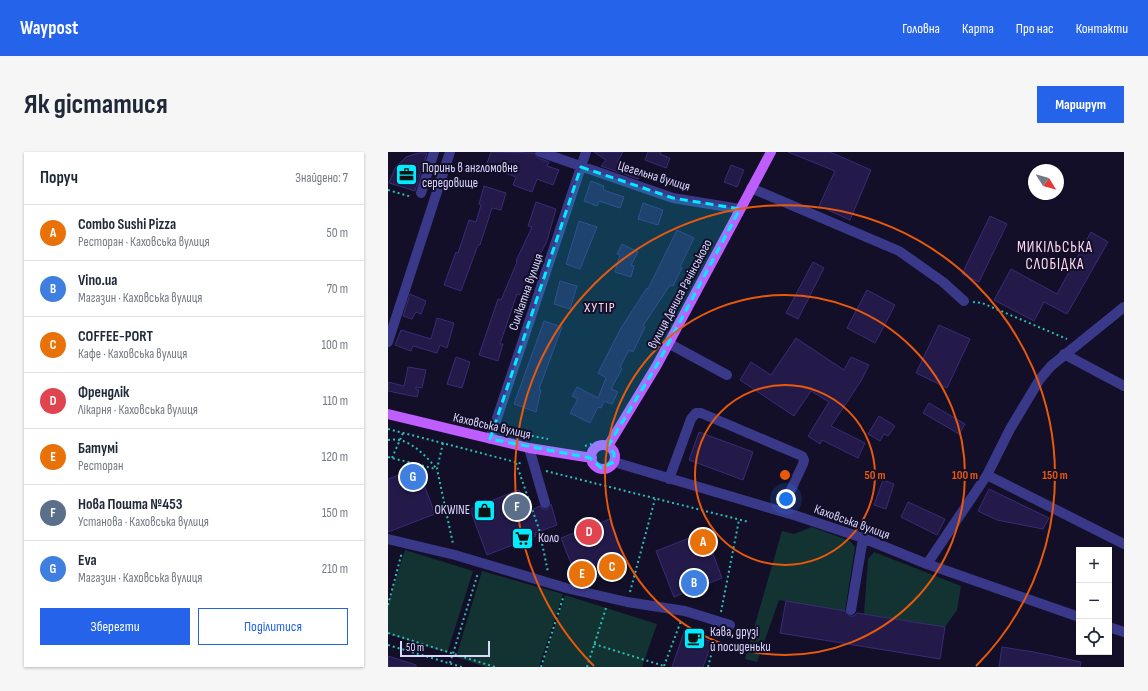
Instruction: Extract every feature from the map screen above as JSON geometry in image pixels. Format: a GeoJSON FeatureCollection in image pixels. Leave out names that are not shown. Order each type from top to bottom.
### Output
{"type":"FeatureCollection","features":[{"type":"Feature","properties":{"kind":"main road","name":"вулиця Дениса Рачінського"},"geometry":{"type":"LineString","coordinates":[[608,446],[668,343],[751,188],[772,152]]}},
{"type":"Feature","properties":{"kind":"main road","name":"Каховська вулиця"},"geometry":{"type":"LineString","coordinates":[[388,414],[529,448],[592,458]]}},
{"type":"Feature","properties":{"kind":"main road"},"geometry":{"type":"LineString","coordinates":[[602,445],[608,446],[614,453],[614,462],[607,468],[596,466],[592,458],[592,452],[602,445]]}},
{"type":"Feature","properties":{"kind":"street"},"geometry":{"type":"LineString","coordinates":[[421,193],[434,152]]}},
{"type":"Feature","properties":{"kind":"street"},"geometry":{"type":"LineString","coordinates":[[388,342],[450,152]]}},
{"type":"Feature","properties":{"kind":"street","name":"Цегельна вулиця"},"geometry":{"type":"LineString","coordinates":[[540,152],[673,198],[740,209]]}},
{"type":"Feature","properties":{"kind":"street","name":"Силікатна вулиця"},"geometry":{"type":"LineString","coordinates":[[490,439],[586,152]]}},
{"type":"Feature","properties":{"kind":"street"},"geometry":{"type":"LineString","coordinates":[[751,188],[899,251],[942,282],[964,301]]}},
{"type":"Feature","properties":{"kind":"street"},"geometry":{"type":"LineString","coordinates":[[927,564],[987,476],[1010,429],[1040,379],[1064,354],[1124,307]]}},
{"type":"Feature","properties":{"kind":"street"},"geometry":{"type":"LineString","coordinates":[[668,343],[727,375]]}},
{"type":"Feature","properties":{"kind":"street"},"geometry":{"type":"LineString","coordinates":[[1064,354],[1124,386]]}},
{"type":"Feature","properties":{"kind":"street"},"geometry":{"type":"LineString","coordinates":[[669,479],[691,419],[696,413],[701,413],[802,456],[804,460],[803,464],[781,511]]}},
{"type":"Feature","properties":{"kind":"street"},"geometry":{"type":"LineString","coordinates":[[529,448],[545,503]]}},
{"type":"Feature","properties":{"kind":"street","name":"Каховська вулиця"},"geometry":{"type":"LineString","coordinates":[[614,462],[781,511],[863,538],[927,564],[1076,616]]}},
{"type":"Feature","properties":{"kind":"street"},"geometry":{"type":"LineString","coordinates":[[987,476],[1124,544]]}},
{"type":"Feature","properties":{"kind":"street"},"geometry":{"type":"LineString","coordinates":[[851,610],[863,538]]}},
{"type":"Feature","properties":{"kind":"street"},"geometry":{"type":"LineString","coordinates":[[388,539],[455,555],[566,588],[627,602],[685,611],[730,625]]}},
{"type":"Feature","properties":{"kind":"street"},"geometry":{"type":"LineString","coordinates":[[1112,628],[1124,632]]}},
{"type":"Feature","properties":{"kind":"path"},"geometry":{"type":"LineString","coordinates":[[964,301],[982,303],[1078,344]]}},
{"type":"Feature","properties":{"kind":"path"},"geometry":{"type":"LineString","coordinates":[[388,429],[749,522]]}},
{"type":"Feature","properties":{"kind":"path"},"geometry":{"type":"LineString","coordinates":[[392,458],[403,433]]}},
{"type":"Feature","properties":{"kind":"path"},"geometry":{"type":"LineString","coordinates":[[388,440],[399,440],[412,446],[425,455],[437,469]]}},
{"type":"Feature","properties":{"kind":"path"},"geometry":{"type":"LineString","coordinates":[[443,443],[437,469],[455,555]]}},
{"type":"Feature","properties":{"kind":"path"},"geometry":{"type":"LineString","coordinates":[[388,457],[437,469]]}},
{"type":"Feature","properties":{"kind":"path"},"geometry":{"type":"LineString","coordinates":[[516,463],[539,529],[550,583]]}},
{"type":"Feature","properties":{"kind":"path"},"geometry":{"type":"LineString","coordinates":[[627,602],[655,499]]}},
{"type":"Feature","properties":{"kind":"path"},"geometry":{"type":"LineString","coordinates":[[708,667],[716,641],[739,520]]}},
{"type":"Feature","properties":{"kind":"path"},"geometry":{"type":"LineString","coordinates":[[388,605],[404,543]]}},
{"type":"Feature","properties":{"kind":"path"},"geometry":{"type":"LineString","coordinates":[[450,663],[481,563]]}},
{"type":"Feature","properties":{"kind":"path"},"geometry":{"type":"LineString","coordinates":[[541,667],[566,588]]}},
{"type":"Feature","properties":{"kind":"path"},"geometry":{"type":"LineString","coordinates":[[587,667],[609,598]]}},
{"type":"Feature","properties":{"kind":"path"},"geometry":{"type":"LineString","coordinates":[[594,644],[664,666],[685,611]]}},
{"type":"Feature","properties":{"kind":"path"},"geometry":{"type":"LineString","coordinates":[[388,632],[495,667]]}},
{"type":"Feature","properties":{"kind":"path"},"geometry":{"type":"LineString","coordinates":[[388,645],[462,667]]}},
{"type":"Feature","properties":{"kind":"highlighted area"},"geometry":{"type":"Polygon","coordinates":[[[581,167],[673,198],[740,209],[657,365],[608,446],[614,453],[614,462],[601,468],[590,458],[490,439],[581,167]]]}},
{"type":"Feature","properties":{"kind":"green space"},"geometry":{"type":"Polygon","coordinates":[[[812,527],[850,541],[855,547],[845,611],[779,600],[757,662],[745,659],[782,531],[794,534],[812,527]]]}},
{"type":"Feature","properties":{"kind":"green space"},"geometry":{"type":"Polygon","coordinates":[[[405,550],[473,571],[447,653],[388,634],[388,604],[405,550]]]}},
{"type":"Feature","properties":{"kind":"green space"},"geometry":{"type":"Polygon","coordinates":[[[874,552],[961,586],[957,610],[945,627],[864,614],[868,559],[874,552]]]}},
{"type":"Feature","properties":{"kind":"green space"},"geometry":{"type":"Polygon","coordinates":[[[482,571],[563,594],[539,667],[486,667],[456,657],[482,571]]]}},
{"type":"Feature","properties":{"kind":"green space"},"geometry":{"type":"Polygon","coordinates":[[[565,595],[657,624],[642,667],[542,667],[565,595]]]}},
{"type":"Feature","properties":{"kind":"building"},"geometry":{"type":"Polygon","coordinates":[[[491,152],[534,153],[538,158],[549,162],[547,166],[559,170],[553,185],[537,179],[532,192],[513,185],[516,177],[486,166],[491,152]]]}},
{"type":"Feature","properties":{"kind":"building"},"geometry":{"type":"Polygon","coordinates":[[[594,152],[623,152],[617,162],[641,171],[638,179],[601,166],[606,160],[594,152]]]}},
{"type":"Feature","properties":{"kind":"building"},"geometry":{"type":"Polygon","coordinates":[[[648,152],[661,152],[660,154],[670,158],[666,168],[645,160],[648,152]]]}},
{"type":"Feature","properties":{"kind":"building"},"geometry":{"type":"Polygon","coordinates":[[[788,152],[830,152],[871,170],[850,220],[819,206],[835,171],[788,152]]]}},
{"type":"Feature","properties":{"kind":"building","name":"Поринь в англомовне середовище"},"geometry":{"type":"Polygon","coordinates":[[[418,153],[427,153],[415,191],[389,183],[395,168],[406,157],[418,153]]]}},
{"type":"Feature","properties":{"kind":"building"},"geometry":{"type":"Polygon","coordinates":[[[731,165],[744,170],[737,187],[724,182],[731,165]]]}},
{"type":"Feature","properties":{"kind":"building"},"geometry":{"type":"Polygon","coordinates":[[[591,181],[604,186],[603,190],[624,197],[620,208],[599,201],[597,206],[584,201],[591,181]]]}},
{"type":"Feature","properties":{"kind":"building"},"geometry":{"type":"Polygon","coordinates":[[[484,186],[506,193],[501,210],[492,208],[480,245],[478,245],[461,291],[444,285],[456,252],[458,253],[469,220],[476,222],[484,186]]]}},
{"type":"Feature","properties":{"kind":"building"},"geometry":{"type":"Polygon","coordinates":[[[536,202],[556,209],[547,241],[529,277],[531,278],[523,296],[517,294],[500,344],[503,344],[498,361],[479,355],[498,299],[501,300],[517,262],[516,261],[532,227],[528,226],[536,202]]]}},
{"type":"Feature","properties":{"kind":"building"},"geometry":{"type":"Polygon","coordinates":[[[643,203],[663,210],[658,225],[638,219],[643,203]]]}},
{"type":"Feature","properties":{"kind":"building"},"geometry":{"type":"Polygon","coordinates":[[[990,216],[1007,224],[979,282],[962,274],[990,216]]]}},
{"type":"Feature","properties":{"kind":"building"},"geometry":{"type":"Polygon","coordinates":[[[579,221],[597,227],[580,269],[566,264],[579,221]]]}},
{"type":"Feature","properties":{"kind":"building"},"geometry":{"type":"Polygon","coordinates":[[[677,230],[694,238],[680,267],[682,268],[673,286],[670,285],[643,326],[645,327],[633,352],[629,350],[620,367],[622,369],[611,389],[618,392],[612,404],[604,401],[601,408],[598,407],[590,423],[570,413],[578,399],[572,396],[577,387],[598,398],[606,378],[598,373],[621,328],[647,288],[648,289],[677,230]]]}},
{"type":"Feature","properties":{"kind":"building"},"geometry":{"type":"Polygon","coordinates":[[[1091,232],[1108,242],[1067,314],[1044,302],[1034,321],[994,300],[1011,269],[1057,294],[1091,232]]]}},
{"type":"Feature","properties":{"kind":"building"},"geometry":{"type":"Polygon","coordinates":[[[622,244],[638,252],[631,265],[634,266],[631,277],[615,272],[620,255],[617,254],[622,244]]]}},
{"type":"Feature","properties":{"kind":"building"},"geometry":{"type":"Polygon","coordinates":[[[813,262],[824,268],[798,319],[786,313],[813,262]]]}},
{"type":"Feature","properties":{"kind":"building"},"geometry":{"type":"Polygon","coordinates":[[[560,281],[577,286],[570,309],[554,304],[560,281]]]}},
{"type":"Feature","properties":{"kind":"building"},"geometry":{"type":"Polygon","coordinates":[[[867,290],[895,305],[875,343],[847,328],[867,290]]]}},
{"type":"Feature","properties":{"kind":"building"},"geometry":{"type":"Polygon","coordinates":[[[410,294],[426,301],[421,314],[416,312],[412,319],[403,316],[410,294]]]}},
{"type":"Feature","properties":{"kind":"building"},"geometry":{"type":"Polygon","coordinates":[[[437,318],[454,323],[447,348],[440,345],[437,353],[413,346],[411,351],[395,345],[401,330],[431,339],[437,318]]]}},
{"type":"Feature","properties":{"kind":"building"},"geometry":{"type":"Polygon","coordinates":[[[544,321],[562,327],[539,389],[541,390],[536,412],[514,404],[544,321]]]}},
{"type":"Feature","properties":{"kind":"building"},"geometry":{"type":"Polygon","coordinates":[[[939,325],[970,339],[947,388],[916,373],[939,325]]]}},
{"type":"Feature","properties":{"kind":"building"},"geometry":{"type":"Polygon","coordinates":[[[796,338],[844,370],[851,357],[869,365],[861,381],[831,426],[865,443],[858,458],[822,440],[820,444],[808,436],[829,402],[811,391],[794,416],[740,380],[751,362],[771,375],[796,338]]]}},
{"type":"Feature","properties":{"kind":"building"},"geometry":{"type":"Polygon","coordinates":[[[456,357],[470,362],[462,388],[447,384],[456,357]]]}},
{"type":"Feature","properties":{"kind":"building"},"geometry":{"type":"Polygon","coordinates":[[[408,367],[426,370],[422,388],[416,387],[416,389],[419,390],[417,397],[388,391],[388,382],[404,386],[408,367]]]}},
{"type":"Feature","properties":{"kind":"building"},"geometry":{"type":"Polygon","coordinates":[[[929,403],[965,424],[959,434],[923,413],[929,403]]]}},
{"type":"Feature","properties":{"kind":"building"},"geometry":{"type":"Polygon","coordinates":[[[879,416],[895,426],[888,436],[884,434],[880,441],[868,434],[879,416]]]}},
{"type":"Feature","properties":{"kind":"building"},"geometry":{"type":"Polygon","coordinates":[[[699,432],[753,452],[743,480],[689,460],[699,432]]]}},
{"type":"Feature","properties":{"kind":"building"},"geometry":{"type":"Polygon","coordinates":[[[418,468],[435,514],[388,532],[388,479],[418,468]]]}},
{"type":"Feature","properties":{"kind":"building"},"geometry":{"type":"Polygon","coordinates":[[[883,480],[894,484],[886,509],[874,505],[883,480]]]}},
{"type":"Feature","properties":{"kind":"building"},"geometry":{"type":"Polygon","coordinates":[[[989,489],[1049,518],[1043,529],[997,520],[978,511],[989,489]]]}},
{"type":"Feature","properties":{"kind":"building"},"geometry":{"type":"Polygon","coordinates":[[[519,490],[527,512],[540,506],[543,509],[547,509],[551,504],[557,525],[535,533],[536,536],[487,555],[470,509],[519,490]]]}},
{"type":"Feature","properties":{"kind":"building"},"geometry":{"type":"Polygon","coordinates":[[[908,502],[945,519],[937,535],[901,517],[908,502]]]}},
{"type":"Feature","properties":{"kind":"building"},"geometry":{"type":"Polygon","coordinates":[[[610,519],[627,565],[579,584],[561,538],[610,519]]]}},
{"type":"Feature","properties":{"kind":"building"},"geometry":{"type":"Polygon","coordinates":[[[705,532],[722,578],[674,597],[656,551],[705,532]]]}},
{"type":"Feature","properties":{"kind":"building"},"geometry":{"type":"Polygon","coordinates":[[[786,601],[845,611],[850,616],[854,616],[857,613],[945,627],[940,659],[780,633],[786,601]]]}},
{"type":"Feature","properties":{"kind":"building"},"geometry":{"type":"Polygon","coordinates":[[[684,632],[712,642],[703,667],[672,667],[684,632]]]}},
{"type":"Feature","properties":{"kind":"building"},"geometry":{"type":"Polygon","coordinates":[[[1002,647],[1081,662],[1080,667],[999,667],[1002,647]]]}},
{"type":"Feature","properties":{"kind":"building"},"geometry":{"type":"Polygon","coordinates":[[[388,656],[416,665],[416,667],[388,667],[388,656]]]}},
{"type":"Feature","properties":{"kind":"place","name":"Поринь в англомовне середовище"},"geometry":{"type":"Point","coordinates":[407,175]}},
{"type":"Feature","properties":{"kind":"place","name":"Eva"},"geometry":{"type":"Point","coordinates":[413,477]}},
{"type":"Feature","properties":{"kind":"place","name":"Нова Пошта №453"},"geometry":{"type":"Point","coordinates":[517,507]}},
{"type":"Feature","properties":{"kind":"place","name":"OKWINE"},"geometry":{"type":"Point","coordinates":[485,510]}},
{"type":"Feature","properties":{"kind":"place","name":"Френдлік"},"geometry":{"type":"Point","coordinates":[589,532]}},
{"type":"Feature","properties":{"kind":"place","name":"Коло"},"geometry":{"type":"Point","coordinates":[523,538]}},
{"type":"Feature","properties":{"kind":"place","name":"Combo Sushi Pizza"},"geometry":{"type":"Point","coordinates":[703,542]}},
{"type":"Feature","properties":{"kind":"place","name":"COFFEE-PORT"},"geometry":{"type":"Point","coordinates":[612,567]}},
{"type":"Feature","properties":{"kind":"place","name":"Батумі"},"geometry":{"type":"Point","coordinates":[582,574]}},
{"type":"Feature","properties":{"kind":"place","name":"Vino.ua"},"geometry":{"type":"Point","coordinates":[694,583]}},
{"type":"Feature","properties":{"kind":"place","name":"Кава, друзі й посиденьки"},"geometry":{"type":"Point","coordinates":[695,639]}},
{"type":"Feature","properties":{"kind":"district","name":"МИКІЛЬСЬКА СЛОБІДКА"},"geometry":{"type":"Point","coordinates":[1055,256]}},
{"type":"Feature","properties":{"kind":"district","name":"ХУТІР"},"geometry":{"type":"Point","coordinates":[600,307]}}]}
